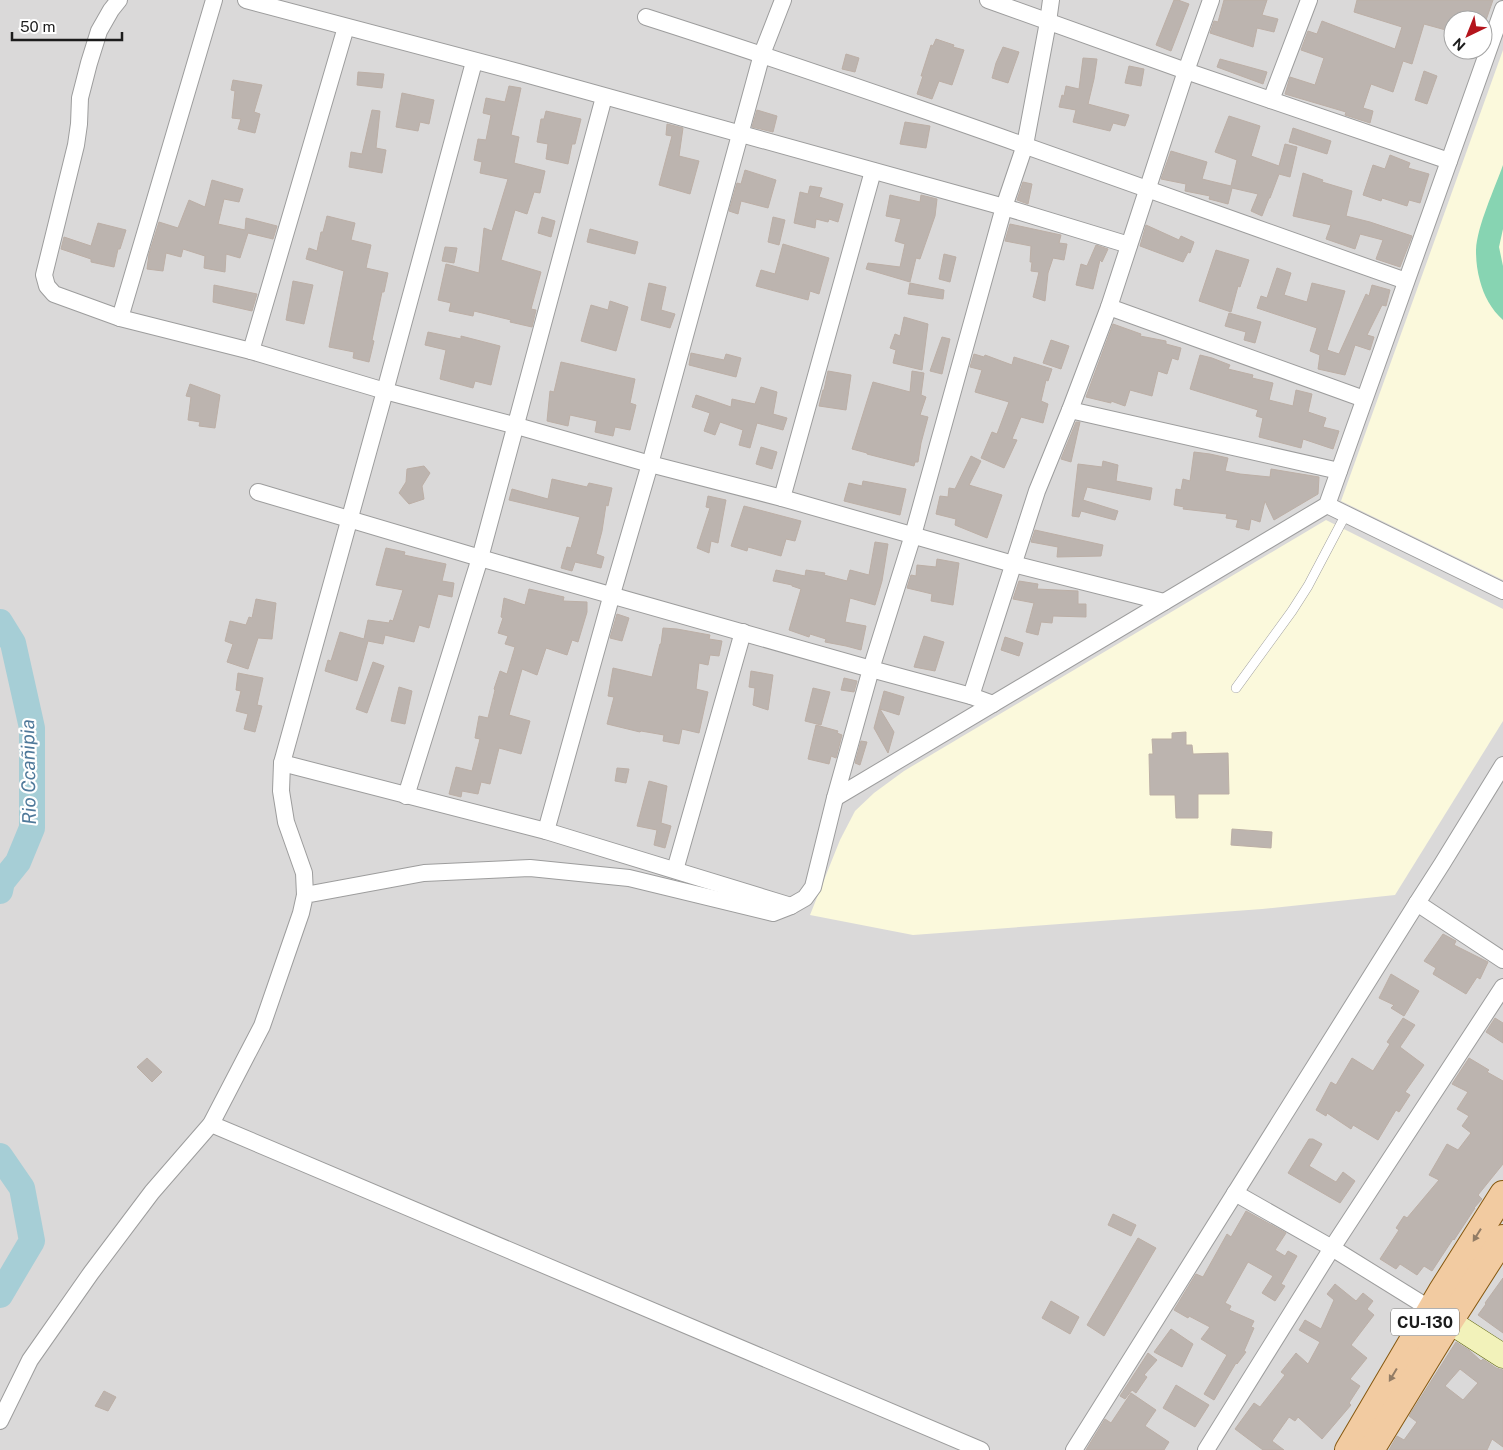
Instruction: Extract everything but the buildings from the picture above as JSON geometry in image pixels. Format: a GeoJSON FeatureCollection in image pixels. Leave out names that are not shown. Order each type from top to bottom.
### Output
{"type":"FeatureCollection","features":[{"type":"Feature","properties":{"kind":"main road","name":"CU-130"},"geometry":{"type":"LineString","coordinates":[[1441,1316],[1441,1292],[1503,1194]]}},
{"type":"Feature","properties":{"kind":"main road","name":"CU-130"},"geometry":{"type":"LineString","coordinates":[[1357,1449],[1441,1316],[1503,1238]]}},
{"type":"Feature","properties":{"kind":"main road"},"geometry":{"type":"LineString","coordinates":[[1441,1316],[1503,1356]]}},
{"type":"Feature","properties":{"kind":"street"},"geometry":{"type":"LineString","coordinates":[[119,0],[99,31],[80,98],[80,124],[76,145],[44,275],[47,286],[54,294],[120,318],[251,351],[385,391],[650,464],[782,498],[1013,564],[1164,602]]}},
{"type":"Feature","properties":{"kind":"street"},"geometry":{"type":"LineString","coordinates":[[120,318],[214,0]]}},
{"type":"Feature","properties":{"kind":"street"},"geometry":{"type":"LineString","coordinates":[[246,0],[474,62],[518,72],[1004,207],[1130,245]]}},
{"type":"Feature","properties":{"kind":"street"},"geometry":{"type":"LineString","coordinates":[[546,831],[650,464],[762,54],[784,0]]}},
{"type":"Feature","properties":{"kind":"street"},"geometry":{"type":"LineString","coordinates":[[988,0],[1186,71],[1449,161]]}},
{"type":"Feature","properties":{"kind":"street"},"geometry":{"type":"LineString","coordinates":[[305,894],[424,873],[530,868],[629,878],[772,912],[791,906],[805,898],[813,887],[835,798],[871,669],[913,536],[1004,207],[1025,145],[1048,22],[1050,0]]}},
{"type":"Feature","properties":{"kind":"street"},"geometry":{"type":"LineString","coordinates":[[971,696],[1037,491],[1109,307],[1211,0]]}},
{"type":"Feature","properties":{"kind":"street"},"geometry":{"type":"LineString","coordinates":[[1272,100],[1309,0]]}},
{"type":"Feature","properties":{"kind":"street"},"geometry":{"type":"LineString","coordinates":[[835,798],[1327,505],[1503,9]]}},
{"type":"Feature","properties":{"kind":"street"},"geometry":{"type":"LineString","coordinates":[[646,17],[762,54],[1025,145],[1406,281]]}},
{"type":"Feature","properties":{"kind":"street"},"geometry":{"type":"LineString","coordinates":[[251,351],[346,27]]}},
{"type":"Feature","properties":{"kind":"street"},"geometry":{"type":"LineString","coordinates":[[0,1421],[30,1360],[91,1273],[152,1192],[211,1124],[262,1026],[301,912],[305,894],[304,873],[286,822],[281,791],[282,764],[474,62]]}},
{"type":"Feature","properties":{"kind":"street"},"geometry":{"type":"LineString","coordinates":[[406,796],[480,558],[604,97]]}},
{"type":"Feature","properties":{"kind":"street"},"geometry":{"type":"LineString","coordinates":[[782,498],[873,171]]}},
{"type":"Feature","properties":{"kind":"street"},"geometry":{"type":"LineString","coordinates":[[1109,307],[1364,400]]}},
{"type":"Feature","properties":{"kind":"street"},"geometry":{"type":"LineString","coordinates":[[1070,410],[1339,471]]}},
{"type":"Feature","properties":{"kind":"street"},"geometry":{"type":"LineString","coordinates":[[258,492],[480,558],[971,696],[993,704]]}},
{"type":"Feature","properties":{"kind":"street"},"geometry":{"type":"LineString","coordinates":[[1327,505],[1503,591]]}},
{"type":"Feature","properties":{"kind":"street"},"geometry":{"type":"LineString","coordinates":[[675,870],[743,632]]}},
{"type":"Feature","properties":{"kind":"street"},"geometry":{"type":"LineString","coordinates":[[282,764],[546,831],[791,906]]}},
{"type":"Feature","properties":{"kind":"street"},"geometry":{"type":"LineString","coordinates":[[1074,1450],[1503,765]]}},
{"type":"Feature","properties":{"kind":"street"},"geometry":{"type":"LineString","coordinates":[[1417,903],[1503,960]]}},
{"type":"Feature","properties":{"kind":"street"},"geometry":{"type":"LineString","coordinates":[[1206,1450],[1332,1248],[1503,987]]}},
{"type":"Feature","properties":{"kind":"street"},"geometry":{"type":"LineString","coordinates":[[211,1124],[981,1450]]}},
{"type":"Feature","properties":{"kind":"street"},"geometry":{"type":"LineString","coordinates":[[1235,1193],[1332,1248],[1441,1316]]}},
{"type":"Feature","properties":{"kind":"lane"},"geometry":{"type":"LineString","coordinates":[[1236,688],[1308,586],[1346,514]]}},
{"type":"Feature","properties":{"kind":"shaded area"},"geometry":{"type":"Polygon","coordinates":[[[0,0],[1503,0],[1503,1450],[0,1450],[0,0]]]}},
{"type":"Feature","properties":{"kind":"shaded area"},"geometry":{"type":"Polygon","coordinates":[[[1503,50],[1503,580],[1341,501],[1503,50]]]}},
{"type":"Feature","properties":{"kind":"shaded area"},"geometry":{"type":"Polygon","coordinates":[[[1326,520],[1503,609],[1503,721],[1395,895],[1262,909],[913,935],[810,915],[840,840],[855,811],[874,793],[904,771],[1326,520]]]}},
{"type":"Feature","properties":{"kind":"green space"},"geometry":{"type":"Polygon","coordinates":[[[1503,165],[1503,229],[1499,247],[1503,266],[1503,320],[1488,302],[1484,292],[1477,269],[1476,250],[1483,219],[1503,165]]]}},
{"type":"Feature","properties":{"kind":"waterway","name":"Rio Ccañipia"},"geometry":{"type":"LineString","coordinates":[[0,622],[13,643],[32,728],[32,828],[18,862],[2,882],[0,891]]}},
{"type":"Feature","properties":{"kind":"waterway"},"geometry":{"type":"LineString","coordinates":[[0,1156],[22,1188],[32,1241],[0,1295]]}}]}
